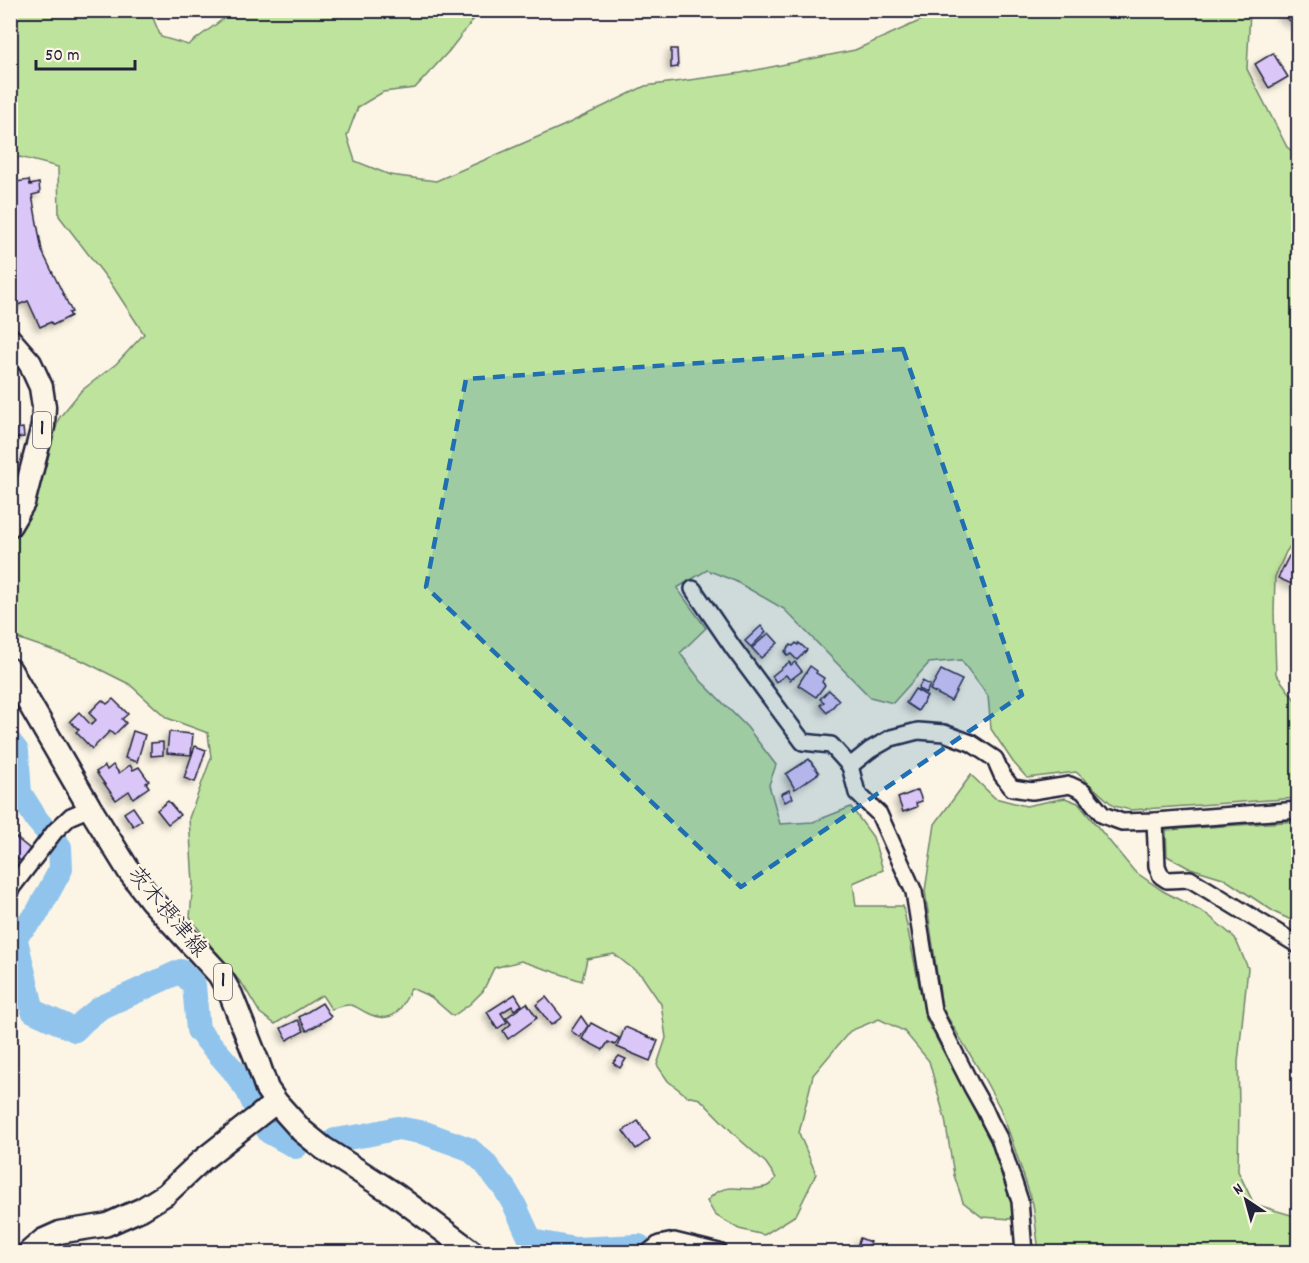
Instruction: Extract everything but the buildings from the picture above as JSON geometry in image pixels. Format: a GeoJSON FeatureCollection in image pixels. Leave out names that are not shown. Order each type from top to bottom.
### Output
{"type":"FeatureCollection","features":[{"type":"Feature","properties":{"kind":"main road","name":"1"},"geometry":{"type":"LineString","coordinates":[[10,340],[30,363],[41,387],[44,407],[43,426],[23,503],[10,525]]}},
{"type":"Feature","properties":{"kind":"main road","name":"茨木摂津線"},"geometry":{"type":"LineString","coordinates":[[10,670],[129,871],[151,900],[219,974],[231,994],[272,1105],[323,1148],[396,1195],[472,1252]]}},
{"type":"Feature","properties":{"kind":"street"},"geometry":{"type":"LineString","coordinates":[[693,589],[803,742],[831,745],[850,766],[857,793],[879,814],[914,892],[933,1010],[999,1138],[1020,1201],[1024,1252]]}},
{"type":"Feature","properties":{"kind":"street"},"geometry":{"type":"LineString","coordinates":[[850,766],[870,750],[891,738],[918,731],[944,733],[971,743],[995,759],[1002,776],[1012,788],[1032,791],[1070,785],[1083,792],[1103,815],[1122,822],[1299,810]]}},
{"type":"Feature","properties":{"kind":"street"},"geometry":{"type":"LineString","coordinates":[[10,890],[51,837],[71,816],[90,808]]}},
{"type":"Feature","properties":{"kind":"street"},"geometry":{"type":"LineString","coordinates":[[1155,821],[1157,866],[1161,876],[1167,880],[1190,879],[1299,945]]}},
{"type":"Feature","properties":{"kind":"street"},"geometry":{"type":"LineString","coordinates":[[29,1252],[42,1240],[61,1232],[106,1225],[142,1209],[166,1194],[201,1161],[272,1105]]}},
{"type":"Feature","properties":{"kind":"street"},"geometry":{"type":"LineString","coordinates":[[654,1248],[674,1240],[719,1252]]}},
{"type":"Feature","properties":{"kind":"highlighted area"},"geometry":{"type":"Polygon","coordinates":[[[903,349],[1022,695],[741,887],[426,587],[466,379],[903,349]]]}},
{"type":"Feature","properties":{"kind":"green space"},"geometry":{"type":"Polygon","coordinates":[[[1034,10],[1250,11],[1247,69],[1287,147],[1298,156],[1298,534],[1286,552],[1275,577],[1274,612],[1276,674],[1298,704],[1298,798],[1131,810],[1114,806],[1076,772],[1027,778],[1013,762],[991,729],[988,696],[961,660],[929,663],[893,703],[870,697],[784,609],[735,581],[707,570],[677,588],[706,628],[680,653],[701,681],[747,727],[776,765],[769,785],[780,824],[813,822],[851,807],[873,837],[883,870],[853,883],[856,906],[903,906],[926,1019],[991,1142],[1013,1207],[1011,1219],[982,1217],[963,1202],[954,1175],[945,1119],[929,1061],[904,1031],[879,1019],[850,1031],[813,1075],[799,1133],[816,1174],[796,1215],[764,1235],[739,1229],[715,1215],[707,1201],[721,1190],[756,1189],[771,1184],[776,1178],[766,1163],[700,1099],[687,1096],[668,1081],[657,1065],[666,1038],[661,1004],[642,976],[614,954],[587,959],[582,981],[521,961],[494,968],[483,991],[453,1016],[431,997],[411,988],[400,1009],[384,1018],[376,1017],[352,1005],[331,1009],[322,995],[275,1024],[260,1013],[243,985],[218,956],[190,917],[193,883],[189,818],[211,758],[208,733],[167,718],[129,684],[81,660],[11,636],[11,543],[31,507],[59,418],[81,391],[116,364],[144,334],[112,285],[59,216],[58,167],[20,157],[11,163],[11,11],[150,11],[161,37],[188,45],[234,11],[480,11],[449,51],[415,88],[383,92],[358,107],[347,136],[355,161],[390,175],[436,181],[563,126],[645,86],[741,73],[855,50],[942,11],[1002,11],[1012,17],[1034,10]]]}},
{"type":"Feature","properties":{"kind":"green space"},"geometry":{"type":"Polygon","coordinates":[[[971,775],[995,798],[1026,806],[1065,798],[1078,803],[1134,871],[1163,891],[1208,915],[1235,938],[1248,968],[1238,1062],[1238,1171],[1254,1204],[1298,1217],[1298,1252],[1039,1252],[1033,1204],[1000,1108],[942,1008],[925,891],[935,824],[971,775]]]}},
{"type":"Feature","properties":{"kind":"green space"},"geometry":{"type":"Polygon","coordinates":[[[1298,821],[1298,923],[1276,913],[1223,878],[1187,867],[1167,856],[1166,830],[1298,821]]]}},
{"type":"Feature","properties":{"kind":"waterway"},"geometry":{"type":"LineString","coordinates":[[10,742],[17,751],[20,793],[37,820],[60,847],[61,869],[36,915],[15,936],[33,1011],[75,1030],[100,1008],[181,971],[194,985],[198,1030],[248,1091],[269,1132],[296,1147]]}},
{"type":"Feature","properties":{"kind":"waterway"},"geometry":{"type":"LineString","coordinates":[[335,1140],[398,1128],[425,1133],[469,1149],[484,1162],[505,1189],[531,1241],[575,1249],[639,1246],[648,1252]]}}]}
